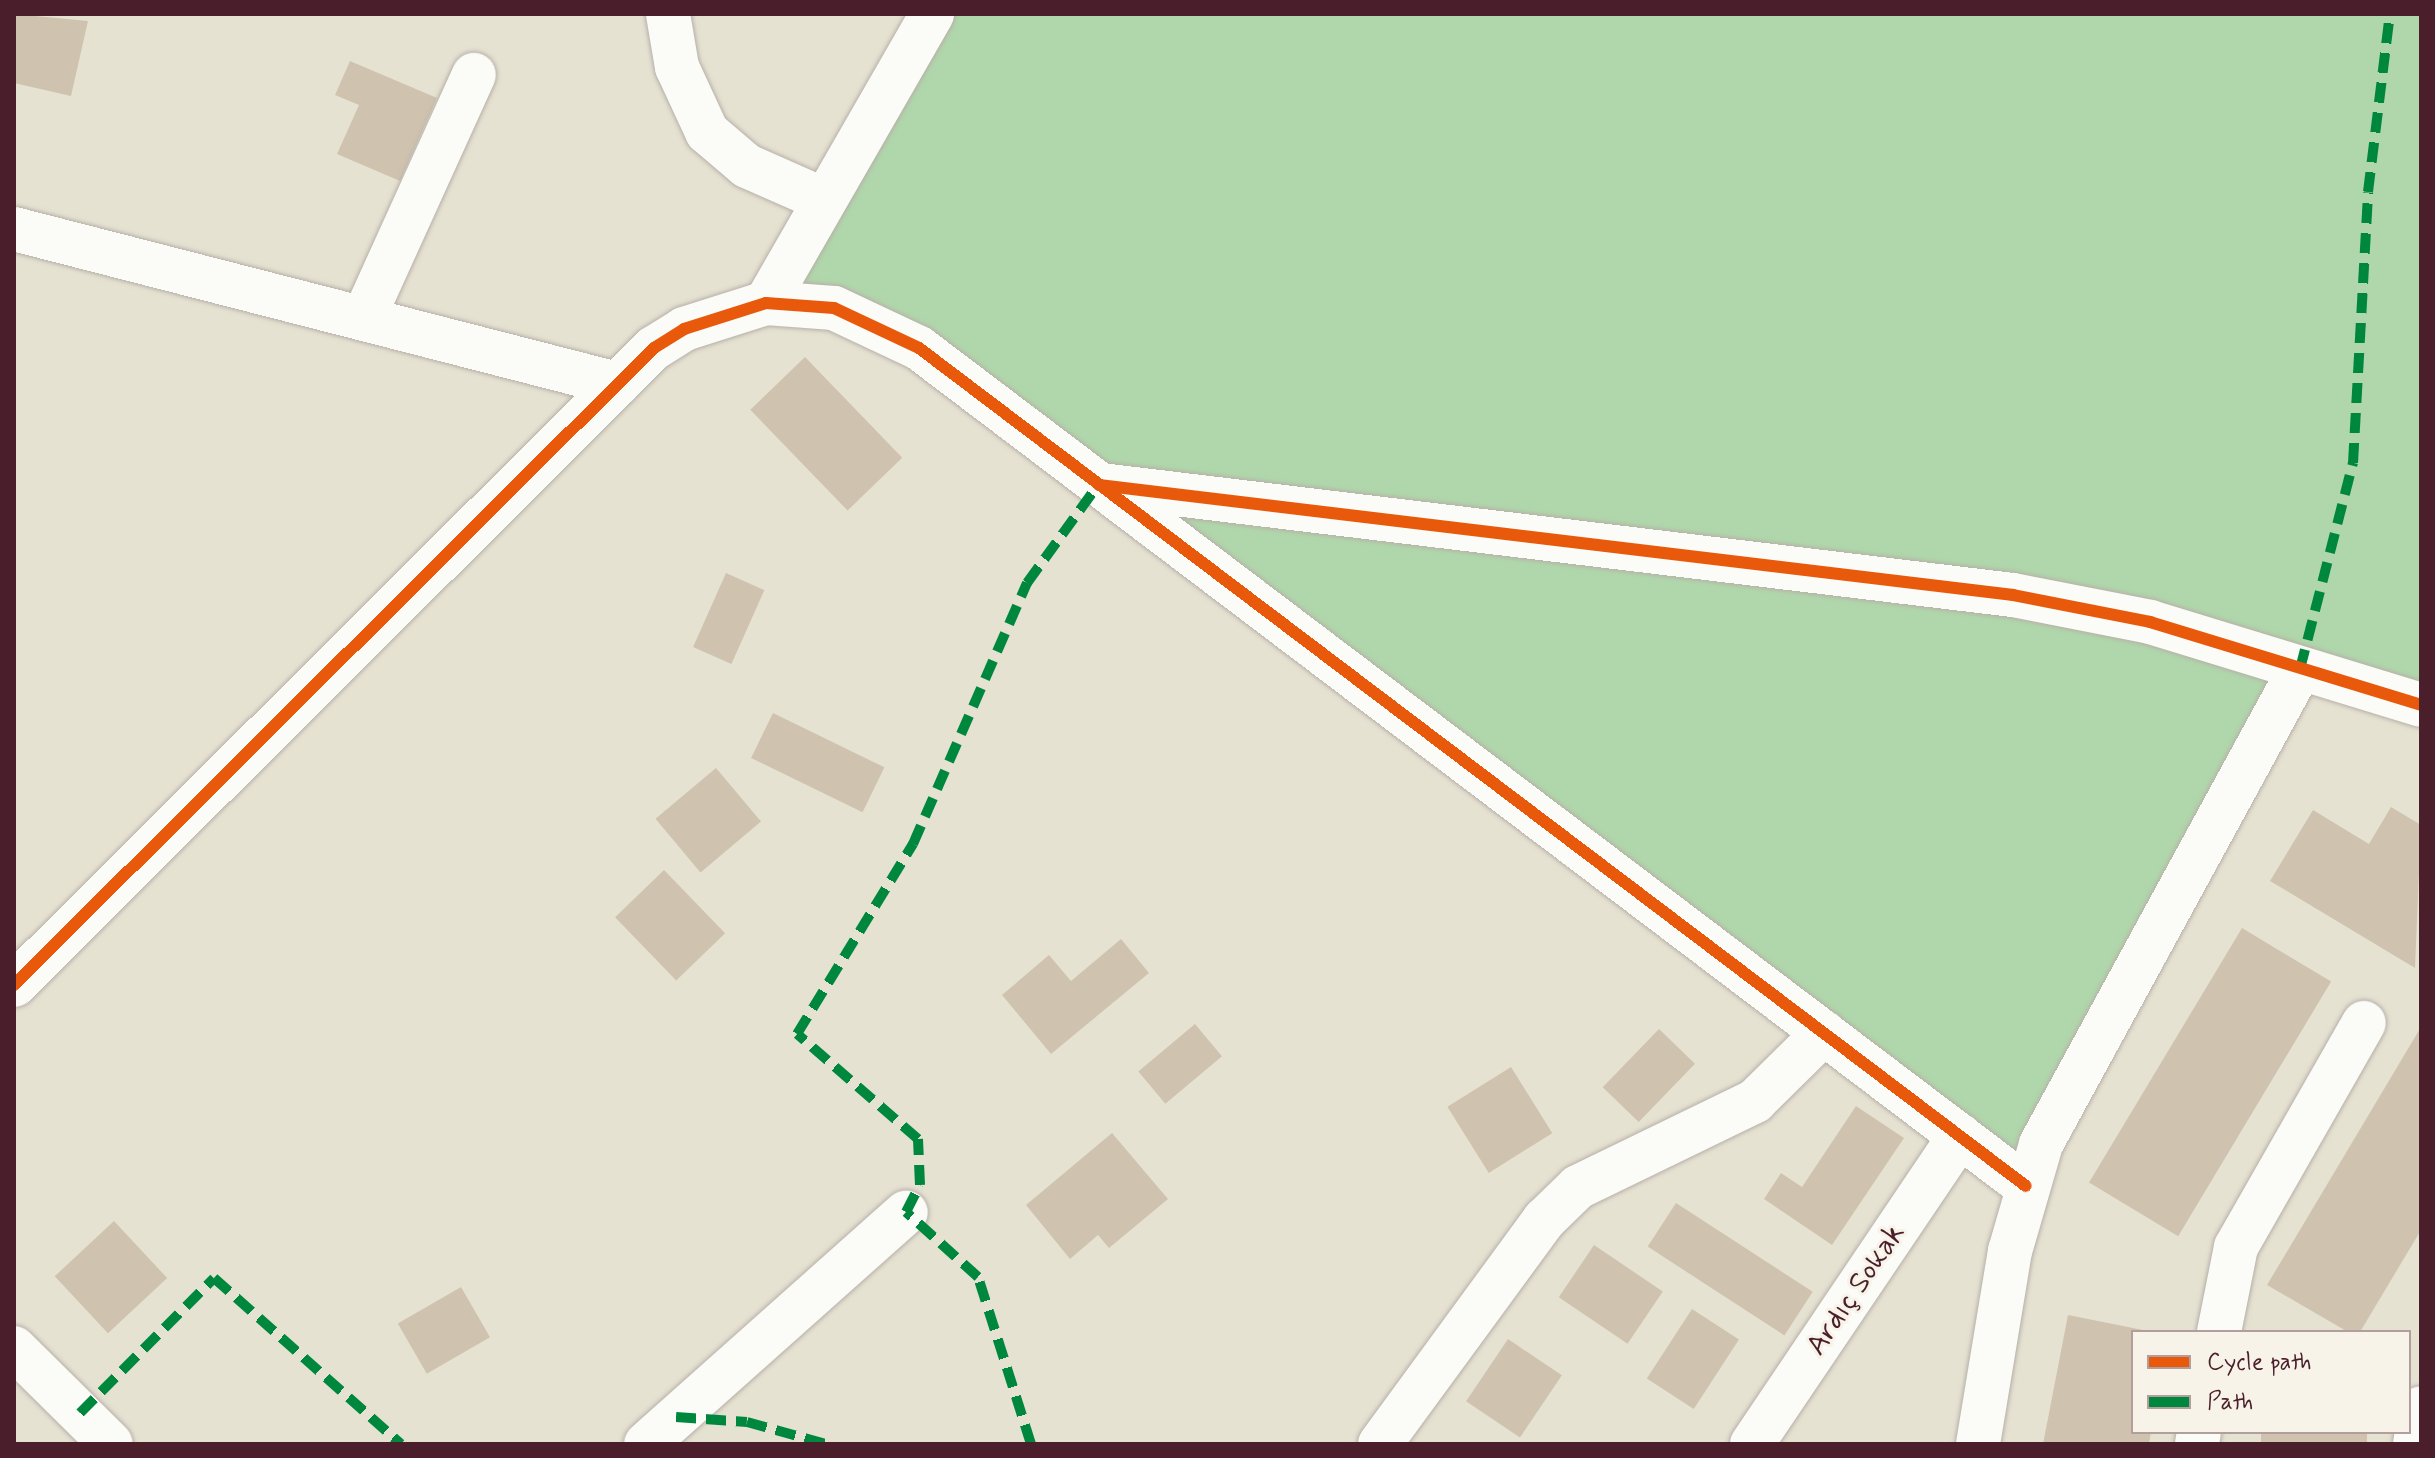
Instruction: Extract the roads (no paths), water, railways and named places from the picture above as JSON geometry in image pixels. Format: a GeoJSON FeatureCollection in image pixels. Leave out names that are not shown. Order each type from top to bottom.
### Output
{"type":"FeatureCollection","features":[{"type":"Feature","properties":{"kind":"street"},"geometry":{"type":"LineString","coordinates":[[668,14],[677,67],[707,132],[747,166],[824,200]]}},
{"type":"Feature","properties":{"kind":"street"},"geometry":{"type":"LineString","coordinates":[[766,303],[932,14]]}},
{"type":"Feature","properties":{"kind":"street"},"geometry":{"type":"LineString","coordinates":[[364,317],[474,75]]}},
{"type":"Feature","properties":{"kind":"street"},"geometry":{"type":"LineString","coordinates":[[14,229],[617,384]]}},
{"type":"Feature","properties":{"kind":"street"},"geometry":{"type":"LineString","coordinates":[[14,985],[617,384],[684,329],[766,303],[834,308],[876,322],[1098,485],[2026,1186]]}},
{"type":"Feature","properties":{"kind":"street"},"geometry":{"type":"LineString","coordinates":[[1098,485],[2013,595],[2150,622],[2421,705]]}},
{"type":"Feature","properties":{"kind":"street"},"geometry":{"type":"LineString","coordinates":[[1978,1444],[2026,1186],[2065,1095],[2300,669]]}},
{"type":"Feature","properties":{"kind":"street"},"geometry":{"type":"LineString","coordinates":[[2219,1330],[2236,1247],[2364,1023]]}},
{"type":"Feature","properties":{"kind":"street"},"geometry":{"type":"LineString","coordinates":[[1380,1444],[1544,1220],[1578,1187],[1755,1101],[1824,1033]]}},
{"type":"Feature","properties":{"kind":"street","name":"Ardıç Sokak"},"geometry":{"type":"LineString","coordinates":[[1752,1444],[1960,1136]]}},
{"type":"Feature","properties":{"kind":"street"},"geometry":{"type":"LineString","coordinates":[[646,1444],[906,1212]]}},
{"type":"Feature","properties":{"kind":"street"},"geometry":{"type":"LineString","coordinates":[[14,1348],[111,1444]]}},
{"type":"Feature","properties":{"kind":"street"},"geometry":{"type":"LineString","coordinates":[[2415,1444],[2421,1408]]}}]}
